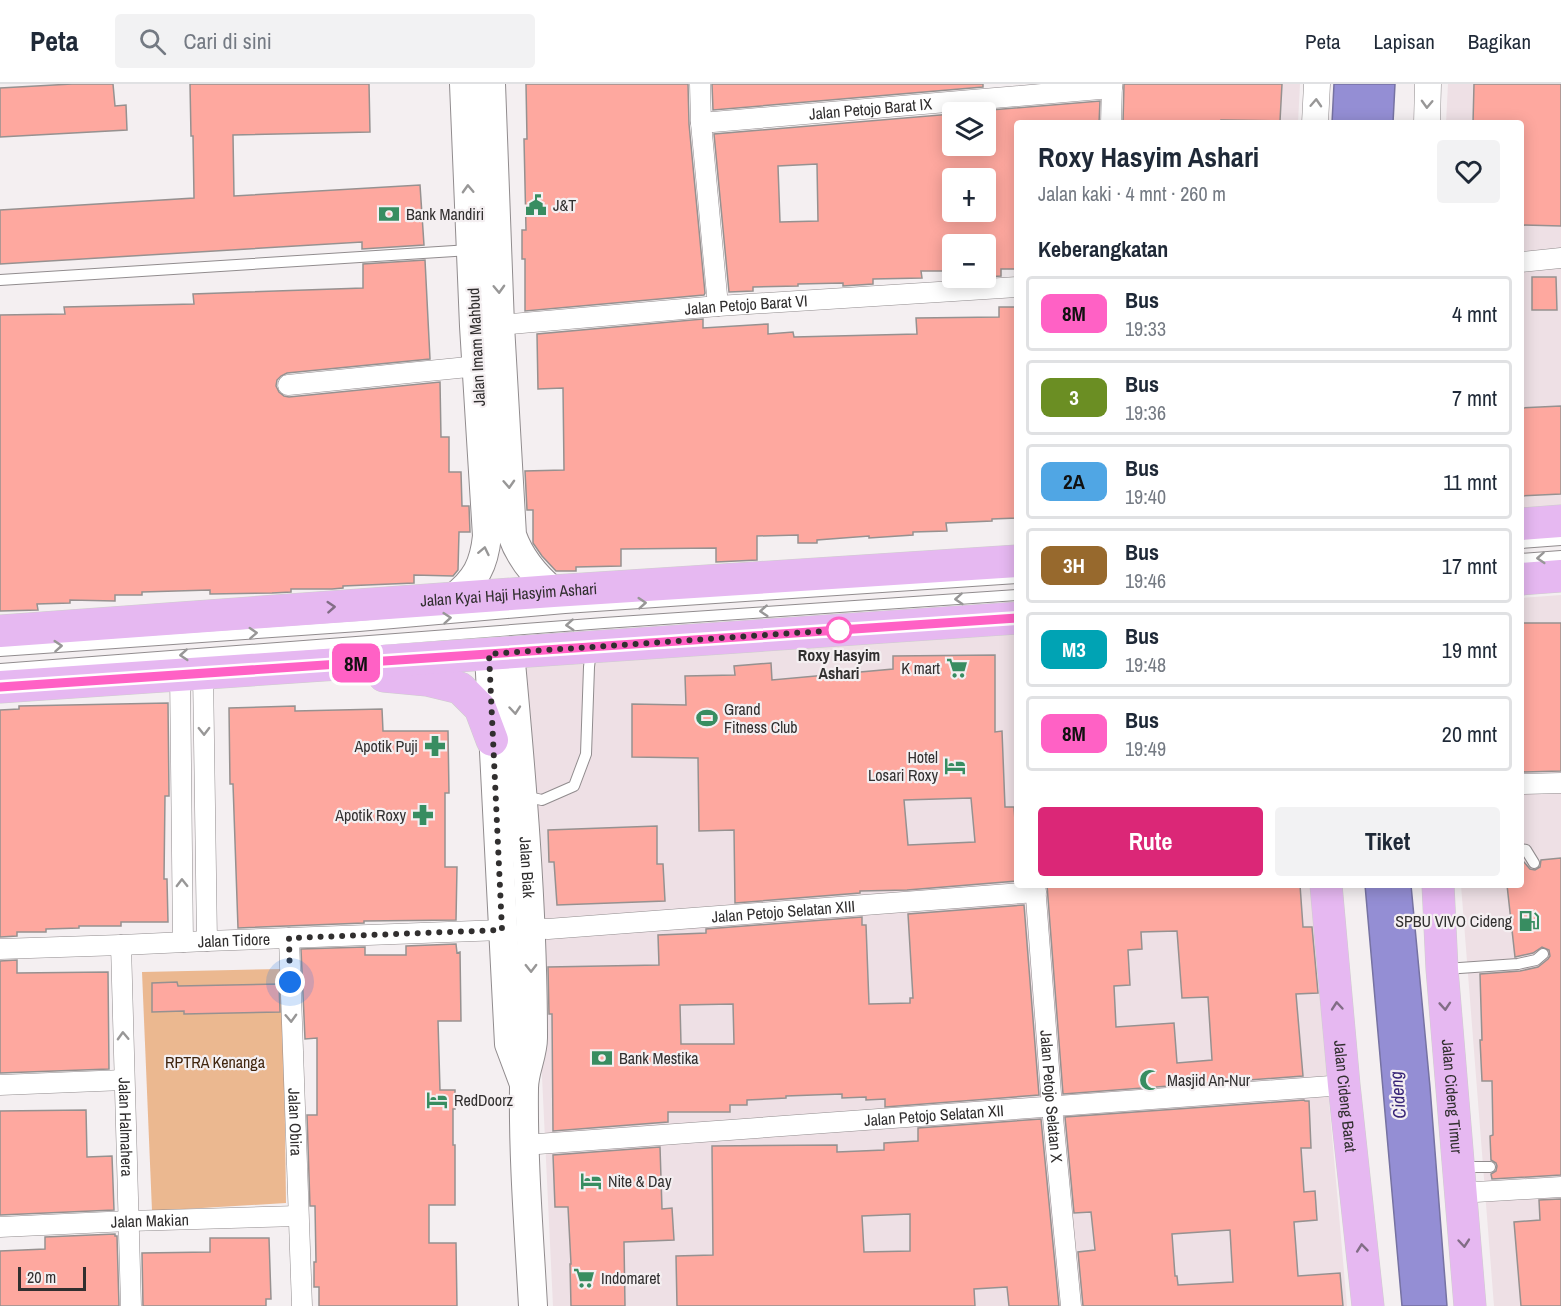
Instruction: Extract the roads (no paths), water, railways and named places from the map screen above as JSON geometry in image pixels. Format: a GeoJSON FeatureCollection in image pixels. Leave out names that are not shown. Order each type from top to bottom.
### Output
{"type":"FeatureCollection","features":[{"type":"Feature","properties":{"kind":"main road","name":"Jalan Imam Mahbud"},"geometry":{"type":"LineString","coordinates":[[464,84],[484,249]]}},
{"type":"Feature","properties":{"kind":"main road","name":"Jalan Imam Mahbud"},"geometry":{"type":"LineString","coordinates":[[453,598],[467,587],[478,572],[485,554],[487,536],[489,365],[484,249],[491,84]]}},
{"type":"Feature","properties":{"kind":"main road","name":"Jalan Imam Mahbud"},"geometry":{"type":"LineString","coordinates":[[489,365],[512,535],[524,561],[553,591]]}},
{"type":"Feature","properties":{"kind":"main road"},"geometry":{"type":"LineString","coordinates":[[1524,524],[1561,521]]}},
{"type":"Feature","properties":{"kind":"main road","name":"Jalan Kyai Haji Hasyim Ashari"},"geometry":{"type":"LineString","coordinates":[[0,631],[553,591],[1014,561]]}},
{"type":"Feature","properties":{"kind":"main road"},"geometry":{"type":"LineString","coordinates":[[1524,579],[1561,576]]}},
{"type":"Feature","properties":{"kind":"main road"},"geometry":{"type":"LineString","coordinates":[[0,687],[1014,618]]}},
{"type":"Feature","properties":{"kind":"main road","name":"Jalan Biak"},"geometry":{"type":"LineString","coordinates":[[499,653],[492,740],[502,930],[509,1044],[524,1084]]}},
{"type":"Feature","properties":{"kind":"main road","name":"Jalan Biak"},"geometry":{"type":"LineString","coordinates":[[499,653],[523,796],[530,928],[533,1042],[524,1084],[524,1144],[533,1306]]}},
{"type":"Feature","properties":{"kind":"main road"},"geometry":{"type":"LineString","coordinates":[[288,667],[407,677],[460,688],[480,708],[492,740]]}},
{"type":"Feature","properties":{"kind":"main road","name":"Jalan Cideng Barat"},"geometry":{"type":"LineString","coordinates":[[1326,888],[1344,1085],[1368,1306]]}},
{"type":"Feature","properties":{"kind":"main road","name":"Jalan Cideng Timur"},"geometry":{"type":"LineString","coordinates":[[1438,888],[1458,1180],[1470,1306]]}},
{"type":"Feature","properties":{"kind":"street"},"geometry":{"type":"LineString","coordinates":[[700,84],[701,123],[718,306]]}},
{"type":"Feature","properties":{"kind":"street"},"geometry":{"type":"LineString","coordinates":[[1315,120],[1317,84]]}},
{"type":"Feature","properties":{"kind":"street"},"geometry":{"type":"LineString","coordinates":[[1426,120],[1428,84]]}},
{"type":"Feature","properties":{"kind":"street"},"geometry":{"type":"LineString","coordinates":[[1111,120],[1112,86]]}},
{"type":"Feature","properties":{"kind":"street","name":"Jalan Petojo Barat IX"},"geometry":{"type":"LineString","coordinates":[[701,123],[1112,86]]}},
{"type":"Feature","properties":{"kind":"street"},"geometry":{"type":"LineString","coordinates":[[1524,262],[1561,258]]}},
{"type":"Feature","properties":{"kind":"street","name":"Jalan Petojo Barat VI"},"geometry":{"type":"LineString","coordinates":[[487,326],[718,306],[1014,287]]}},
{"type":"Feature","properties":{"kind":"street"},"geometry":{"type":"LineString","coordinates":[[288,385],[489,365]]}},
{"type":"Feature","properties":{"kind":"street"},"geometry":{"type":"LineString","coordinates":[[192,673],[207,940]]}},
{"type":"Feature","properties":{"kind":"street"},"geometry":{"type":"LineString","coordinates":[[183,942],[192,673]]}},
{"type":"Feature","properties":{"kind":"street"},"geometry":{"type":"LineString","coordinates":[[1524,784],[1561,783]]}},
{"type":"Feature","properties":{"kind":"street","name":"Jalan Petojo Selatan XIII"},"geometry":{"type":"LineString","coordinates":[[530,928],[548,929],[1036,888]]}},
{"type":"Feature","properties":{"kind":"street","name":"Jalan Petojo Selatan X"},"geometry":{"type":"LineString","coordinates":[[1036,888],[1052,1107],[1071,1306]]}},
{"type":"Feature","properties":{"kind":"street","name":"Jalan Tidore"},"geometry":{"type":"LineString","coordinates":[[0,949],[502,930]]}},
{"type":"Feature","properties":{"kind":"street","name":"Jalan Obira"},"geometry":{"type":"LineString","coordinates":[[289,938],[302,1306]]}},
{"type":"Feature","properties":{"kind":"street","name":"Jalan Halmahera"},"geometry":{"type":"LineString","coordinates":[[121,945],[131,1306]]}},
{"type":"Feature","properties":{"kind":"street"},"geometry":{"type":"LineString","coordinates":[[0,1085],[124,1080]]}},
{"type":"Feature","properties":{"kind":"street","name":"Jalan Petojo Selatan XII"},"geometry":{"type":"LineString","coordinates":[[524,1144],[1344,1085]]}},
{"type":"Feature","properties":{"kind":"street"},"geometry":{"type":"LineString","coordinates":[[1458,1180],[1561,1187]]}},
{"type":"Feature","properties":{"kind":"street","name":"Jalan Makian"},"geometry":{"type":"LineString","coordinates":[[0,1227],[298,1216]]}},
{"type":"Feature","properties":{"kind":"lane"},"geometry":{"type":"LineString","coordinates":[[0,280],[484,249]]}},
{"type":"Feature","properties":{"kind":"lane"},"geometry":{"type":"LineString","coordinates":[[1524,543],[1561,540]]}},
{"type":"Feature","properties":{"kind":"lane"},"geometry":{"type":"LineString","coordinates":[[1524,560],[1561,556]]}},
{"type":"Feature","properties":{"kind":"lane"},"geometry":{"type":"LineString","coordinates":[[0,651],[359,626],[565,608],[1014,578]]}},
{"type":"Feature","properties":{"kind":"lane"},"geometry":{"type":"LineString","coordinates":[[0,669],[604,622],[1014,595]]}},
{"type":"Feature","properties":{"kind":"lane"},"geometry":{"type":"LineString","coordinates":[[523,796],[542,800],[574,786],[586,754],[591,648]]}},
{"type":"Feature","properties":{"kind":"lane"},"geometry":{"type":"LineString","coordinates":[[1524,850],[1534,863]]}},
{"type":"Feature","properties":{"kind":"lane"},"geometry":{"type":"LineString","coordinates":[[1442,969],[1518,964],[1536,960],[1543,954]]}},
{"type":"Feature","properties":{"kind":"lane"},"geometry":{"type":"LineString","coordinates":[[1458,1180],[1490,1167]]}},
{"type":"Feature","properties":{"kind":"water"},"geometry":{"type":"Polygon","coordinates":[[[1334,84],[1395,84],[1393,120],[1332,120],[1334,84]]]}},
{"type":"Feature","properties":{"kind":"water","name":"Cideng"},"geometry":{"type":"Polygon","coordinates":[[[1365,888],[1411,888],[1430,1087],[1447,1306],[1402,1306],[1365,888]]]}},
{"type":"Feature","properties":{"kind":"place","name":"J&T"},"geometry":{"type":"Point","coordinates":[536,205]}},
{"type":"Feature","properties":{"kind":"place","name":"Bank Mandiri"},"geometry":{"type":"Point","coordinates":[389,214]}},
{"type":"Feature","properties":{"kind":"place","name":"Roxy Hasyim Ashari"},"geometry":{"type":"Point","coordinates":[839,630]}},
{"type":"Feature","properties":{"kind":"place","name":"K mart"},"geometry":{"type":"Point","coordinates":[957,668]}},
{"type":"Feature","properties":{"kind":"place","name":"Grand Fitness Club"},"geometry":{"type":"Point","coordinates":[707,718]}},
{"type":"Feature","properties":{"kind":"place","name":"Apotik Puji"},"geometry":{"type":"Point","coordinates":[435,746]}},
{"type":"Feature","properties":{"kind":"place","name":"Hotel Losari Roxy"},"geometry":{"type":"Point","coordinates":[955,766]}},
{"type":"Feature","properties":{"kind":"place","name":"Apotik Roxy"},"geometry":{"type":"Point","coordinates":[423,815]}},
{"type":"Feature","properties":{"kind":"place","name":"SPBU VIVO Cideng"},"geometry":{"type":"Point","coordinates":[1529,921]}},
{"type":"Feature","properties":{"kind":"place","name":"Bank Mestika"},"geometry":{"type":"Point","coordinates":[602,1058]}},
{"type":"Feature","properties":{"kind":"place","name":"Masjid An-Nur"},"geometry":{"type":"Point","coordinates":[1150,1080]}},
{"type":"Feature","properties":{"kind":"place","name":"RedDoorz"},"geometry":{"type":"Point","coordinates":[437,1100]}},
{"type":"Feature","properties":{"kind":"place","name":"Nite & Day"},"geometry":{"type":"Point","coordinates":[591,1181]}},
{"type":"Feature","properties":{"kind":"place","name":"Indomaret"},"geometry":{"type":"Point","coordinates":[584,1278]}},
{"type":"Feature","properties":{"kind":"park label","name":"RPTRA Kenanga"},"geometry":{"type":"Point","coordinates":[215,1062]}}]}
